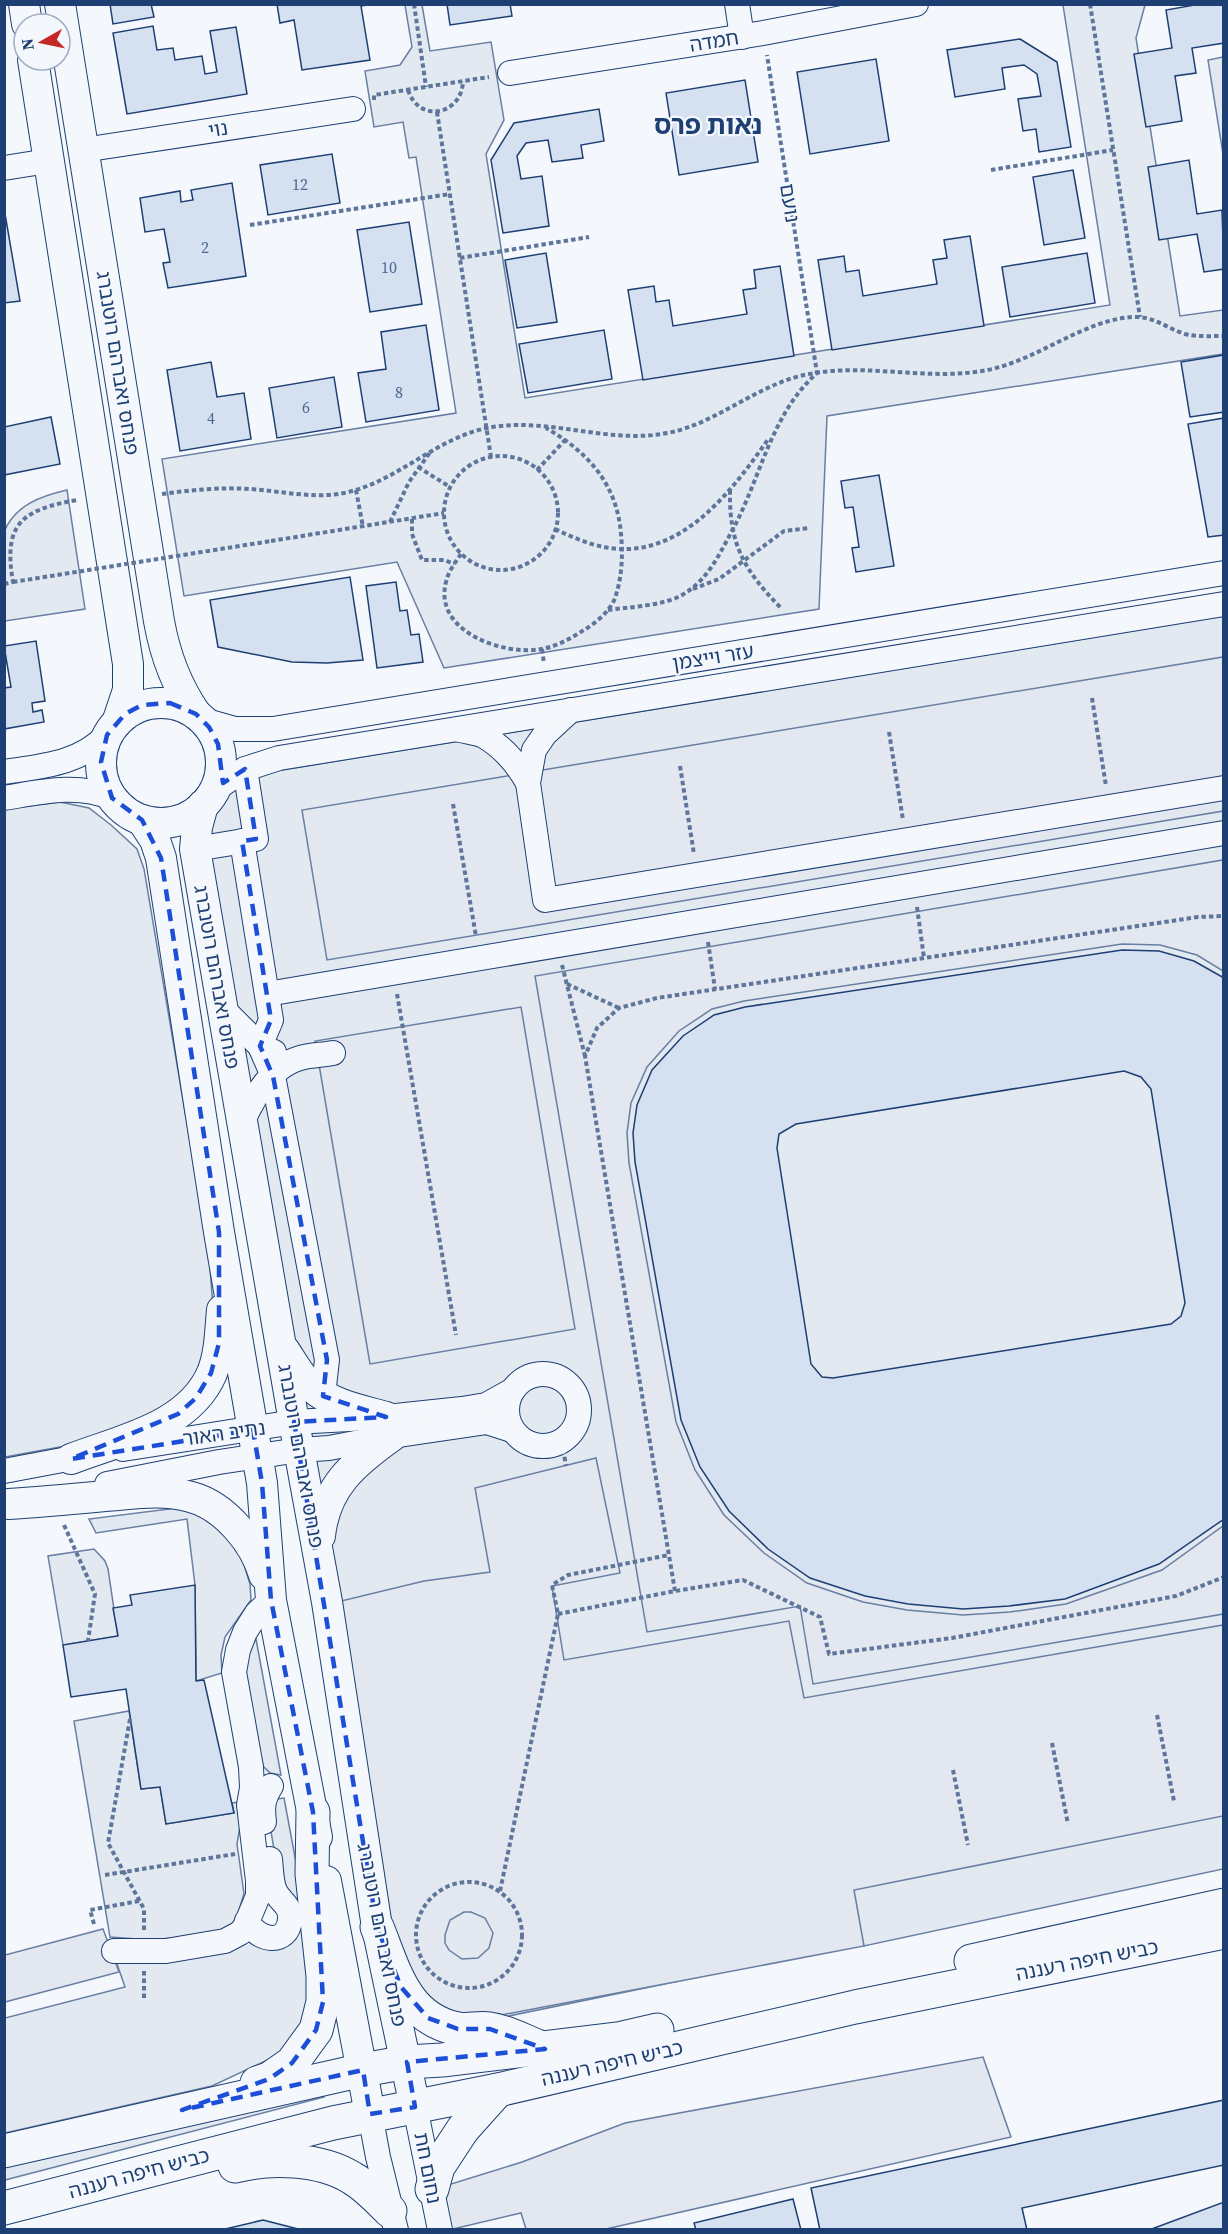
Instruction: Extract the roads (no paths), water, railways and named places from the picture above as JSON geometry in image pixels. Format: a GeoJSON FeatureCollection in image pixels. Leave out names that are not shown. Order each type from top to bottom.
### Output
{"type":"FeatureCollection","features":[{"type":"Feature","properties":{"kind":"highway"},"geometry":{"type":"LineString","coordinates":[[182,2110],[269,2079],[292,2063],[316,2030],[323,2002],[323,1984],[312,1874],[310,1797]]}},
{"type":"Feature","properties":{"kind":"highway","name":"כביש חיפה רעננה"},"geometry":{"type":"LineString","coordinates":[[4,2151],[363,2070],[407,2062],[545,2049],[618,2039],[1224,1905]]}},
{"type":"Feature","properties":{"kind":"highway"},"geometry":{"type":"LineString","coordinates":[[377,1927],[401,1987],[428,2018],[458,2029],[490,2029],[545,2049]]}},
{"type":"Feature","properties":{"kind":"highway","name":"כביש חיפה רעננה"},"geometry":{"type":"LineString","coordinates":[[4,2208],[370,2114],[498,2090],[855,2007],[1224,1932]]}},
{"type":"Feature","properties":{"kind":"highway"},"geometry":{"type":"LineString","coordinates":[[432,2189],[438,2167],[464,2129],[498,2090]]}},
{"type":"Feature","properties":{"kind":"highway"},"geometry":{"type":"LineString","coordinates":[[4,2214],[104,2198],[246,2163],[287,2160],[318,2165],[350,2176],[368,2189],[393,2220]]}},
{"type":"Feature","properties":{"kind":"main road","name":"פנחס ואברהם רוטנברג"},"geometry":{"type":"LineString","coordinates":[[60,4],[159,621],[166,651],[179,686],[200,717]]}},
{"type":"Feature","properties":{"kind":"main road","name":"פנחס ואברהם רוטנברג"},"geometry":{"type":"LineString","coordinates":[[35,72],[129,671],[127,695],[113,727]]}},
{"type":"Feature","properties":{"kind":"main road"},"geometry":{"type":"LineString","coordinates":[[161,702],[179,705],[200,717],[214,735],[220,753],[220,773],[209,798],[188,816],[170,822],[142,820],[125,812],[112,798],[104,782],[100,762],[104,744],[113,727],[125,714],[142,705],[161,702]]}},
{"type":"Feature","properties":{"kind":"main road","name":"פנחס ואברהם רוטנברג"},"geometry":{"type":"LineString","coordinates":[[209,798],[196,827],[195,849],[296,1436],[318,1551],[377,1927],[416,2107]]}},
{"type":"Feature","properties":{"kind":"main road","name":"פנחס ואברהם רוטנברג"},"geometry":{"type":"LineString","coordinates":[[142,820],[155,840],[161,858],[219,1232],[262,1483],[271,1600],[370,2114]]}},
{"type":"Feature","properties":{"kind":"main road"},"geometry":{"type":"LineString","coordinates":[[71,1459],[156,1427],[178,1414],[196,1398],[212,1373],[219,1343],[222,1308],[219,1232]]}},
{"type":"Feature","properties":{"kind":"main road"},"geometry":{"type":"LineString","coordinates":[[282,1346],[306,1382],[323,1395],[389,1427],[342,1479],[324,1511],[318,1551]]}},
{"type":"Feature","properties":{"kind":"main road"},"geometry":{"type":"LineString","coordinates":[[6,1505],[150,1492],[193,1497],[228,1518],[246,1540],[261,1565],[271,1600]]}},
{"type":"Feature","properties":{"kind":"street"},"geometry":{"type":"LineString","coordinates":[[737,4],[753,35]]}},
{"type":"Feature","properties":{"kind":"street","name":"חמדה"},"geometry":{"type":"LineString","coordinates":[[510,73],[753,35],[916,4]]}},
{"type":"Feature","properties":{"kind":"street","name":"נוי"},"geometry":{"type":"LineString","coordinates":[[84,150],[353,109]]}},
{"type":"Feature","properties":{"kind":"street"},"geometry":{"type":"LineString","coordinates":[[4,168],[48,161]]}},
{"type":"Feature","properties":{"kind":"street","name":"עזר וייצמן"},"geometry":{"type":"LineString","coordinates":[[200,717],[235,729],[273,729],[1224,573]]}},
{"type":"Feature","properties":{"kind":"street","name":"עזר וייצמן"},"geometry":{"type":"LineString","coordinates":[[209,798],[245,769],[279,758],[1224,604]]}},
{"type":"Feature","properties":{"kind":"street"},"geometry":{"type":"LineString","coordinates":[[571,710],[545,734],[534,750],[528,783],[545,900],[1224,788]]}},
{"type":"Feature","properties":{"kind":"street"},"geometry":{"type":"LineString","coordinates":[[4,772],[69,761],[91,749],[113,727]]}},
{"type":"Feature","properties":{"kind":"street"},"geometry":{"type":"LineString","coordinates":[[455,729],[483,735],[505,752],[528,783]]}},
{"type":"Feature","properties":{"kind":"street"},"geometry":{"type":"LineString","coordinates":[[195,849],[256,839],[245,769]]}},
{"type":"Feature","properties":{"kind":"street"},"geometry":{"type":"LineString","coordinates":[[4,798],[72,789],[96,792],[112,798]]}},
{"type":"Feature","properties":{"kind":"street"},"geometry":{"type":"LineString","coordinates":[[267,994],[1224,832]]}},
{"type":"Feature","properties":{"kind":"street"},"geometry":{"type":"LineString","coordinates":[[242,841],[272,1020],[260,1046],[273,1076],[327,1360],[323,1395]]}},
{"type":"Feature","properties":{"kind":"street"},"geometry":{"type":"LineString","coordinates":[[222,1008],[260,1046],[281,1056],[299,1058],[333,1053]]}},
{"type":"Feature","properties":{"kind":"street"},"geometry":{"type":"LineString","coordinates":[[242,1123],[252,1099],[285,1064],[299,1058]]}},
{"type":"Feature","properties":{"kind":"street"},"geometry":{"type":"LineString","coordinates":[[545,1374],[564,1381],[573,1390],[579,1408],[578,1421],[572,1432],[562,1442],[550,1446],[537,1447],[525,1443],[512,1430],[507,1418],[507,1405],[513,1390],[521,1381],[533,1375],[545,1374]]}},
{"type":"Feature","properties":{"kind":"street","name":"נתיב האור"},"geometry":{"type":"LineString","coordinates":[[6,1505],[219,1462],[256,1444],[296,1436],[329,1448],[389,1427],[486,1405],[513,1390]]}},
{"type":"Feature","properties":{"kind":"street","name":"נתיב האור"},"geometry":{"type":"LineString","coordinates":[[389,1427],[487,1422],[512,1430]]}},
{"type":"Feature","properties":{"kind":"street","name":"נתיב האור"},"geometry":{"type":"LineString","coordinates":[[4,1471],[214,1433],[256,1444]]}},
{"type":"Feature","properties":{"kind":"street"},"geometry":{"type":"LineString","coordinates":[[247,1921],[256,1934],[269,1938],[282,1934],[290,1923],[289,1909],[274,1889],[262,1806],[264,1798],[251,1767],[234,1672],[237,1650],[245,1632],[257,1613],[271,1600]]}},
{"type":"Feature","properties":{"kind":"street"},"geometry":{"type":"LineString","coordinates":[[261,1787],[310,1797]]}},
{"type":"Feature","properties":{"kind":"street"},"geometry":{"type":"LineString","coordinates":[[114,1951],[166,1951],[225,1941],[240,1933],[258,1896],[249,1805],[261,1787]]}},
{"type":"Feature","properties":{"kind":"street","name":"נחום חת"},"geometry":{"type":"LineString","coordinates":[[416,2107],[440,2229]]}},
{"type":"Feature","properties":{"kind":"street"},"geometry":{"type":"LineString","coordinates":[[370,2114],[393,2220]]}},
{"type":"Feature","properties":{"kind":"district","name":"נאות פרס"},"geometry":{"type":"Point","coordinates":[708,125]}}]}
